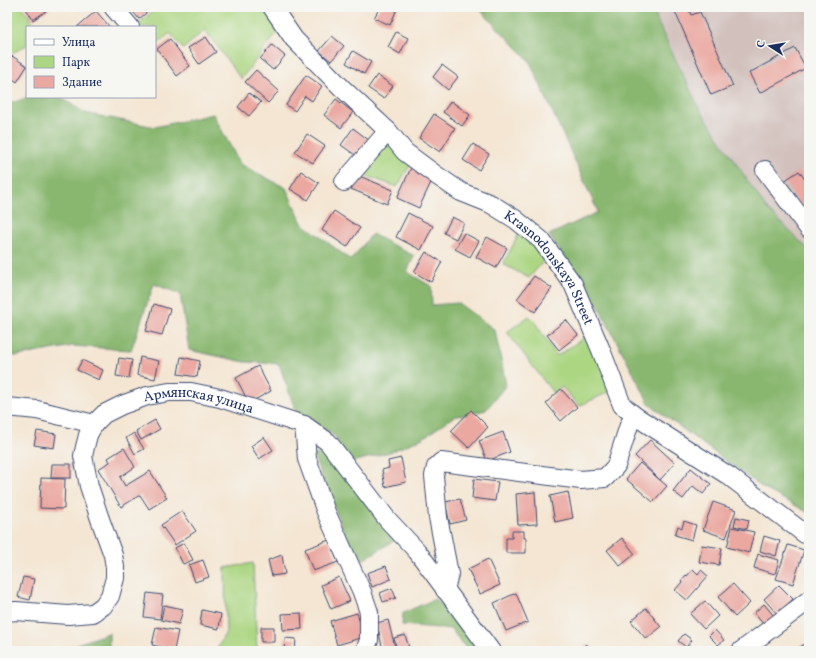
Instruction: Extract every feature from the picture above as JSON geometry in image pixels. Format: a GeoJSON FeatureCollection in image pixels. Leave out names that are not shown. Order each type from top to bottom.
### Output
{"type":"FeatureCollection","features":[{"type":"Feature","properties":{"kind":"street"},"geometry":{"type":"LineString","coordinates":[[113,7],[129,26]]}},
{"type":"Feature","properties":{"kind":"street","name":"Krasnodonskaya Street"},"geometry":{"type":"LineString","coordinates":[[272,7],[294,39],[342,88],[388,131],[405,152],[461,192],[491,204],[515,219],[541,240],[573,284],[622,405],[635,416],[730,476],[805,534],[809,535]]}},
{"type":"Feature","properties":{"kind":"street"},"geometry":{"type":"LineString","coordinates":[[344,182],[388,131]]}},
{"type":"Feature","properties":{"kind":"street"},"geometry":{"type":"LineString","coordinates":[[765,170],[809,229]]}},
{"type":"Feature","properties":{"kind":"street","name":"Армянская улица"},"geometry":{"type":"LineString","coordinates":[[7,612],[16,611],[68,615],[93,613],[103,606],[110,596],[115,578],[115,567],[113,555],[89,486],[83,456],[88,435],[94,424],[104,414],[122,405],[147,396],[169,392],[191,392],[220,398],[304,425],[328,442],[387,519],[417,551],[491,651]]}},
{"type":"Feature","properties":{"kind":"street"},"geometry":{"type":"LineString","coordinates":[[7,407],[38,410],[94,424]]}},
{"type":"Feature","properties":{"kind":"street"},"geometry":{"type":"LineString","coordinates":[[445,590],[449,574],[438,517],[434,476],[436,467],[441,462],[581,480],[605,478],[616,466],[629,425],[635,416]]}},
{"type":"Feature","properties":{"kind":"street"},"geometry":{"type":"LineString","coordinates":[[304,425],[307,458],[326,512],[362,592],[369,612],[369,640],[365,651]]}},
{"type":"Feature","properties":{"kind":"street"},"geometry":{"type":"LineString","coordinates":[[741,651],[809,600]]}},
{"type":"Feature","properties":{"kind":"shaded area"},"geometry":{"type":"Polygon","coordinates":[[[654,7],[809,7],[809,250],[766,208],[699,108],[657,21],[654,7]]]}},
{"type":"Feature","properties":{"kind":"green space"},"geometry":{"type":"Polygon","coordinates":[[[7,7],[22,7],[35,26],[26,26],[26,46],[7,56],[7,7]]]}},
{"type":"Feature","properties":{"kind":"green space"},"geometry":{"type":"Polygon","coordinates":[[[155,7],[269,7],[282,27],[241,79],[205,30],[183,49],[170,33],[156,45],[156,26],[135,26],[156,9],[155,7]]]}},
{"type":"Feature","properties":{"kind":"green space"},"geometry":{"type":"Polygon","coordinates":[[[477,7],[654,7],[657,21],[699,108],[766,208],[809,250],[809,513],[763,488],[650,405],[596,302],[549,235],[598,212],[529,60],[477,7]]]}},
{"type":"Feature","properties":{"kind":"green space"},"geometry":{"type":"Polygon","coordinates":[[[26,98],[62,98],[85,113],[155,127],[213,114],[240,164],[286,188],[302,223],[351,260],[372,234],[414,256],[407,272],[431,286],[432,305],[458,303],[495,330],[506,385],[486,410],[453,417],[423,438],[390,452],[349,463],[335,436],[296,412],[279,364],[245,362],[189,350],[180,294],[154,284],[131,350],[73,346],[17,356],[7,355],[7,101],[15,102],[26,98]]]}},
{"type":"Feature","properties":{"kind":"green space"},"geometry":{"type":"Polygon","coordinates":[[[387,137],[412,162],[397,187],[358,173],[387,137]]]}},
{"type":"Feature","properties":{"kind":"green space"},"geometry":{"type":"Polygon","coordinates":[[[521,230],[548,256],[529,278],[503,264],[521,230]]]}},
{"type":"Feature","properties":{"kind":"green space"},"geometry":{"type":"Polygon","coordinates":[[[529,316],[534,321],[557,356],[591,333],[613,390],[579,406],[562,387],[553,393],[507,332],[529,316]]]}},
{"type":"Feature","properties":{"kind":"green space"},"geometry":{"type":"Polygon","coordinates":[[[328,453],[395,540],[358,563],[313,455],[328,453]]]}},
{"type":"Feature","properties":{"kind":"green space"},"geometry":{"type":"Polygon","coordinates":[[[253,563],[257,651],[216,651],[226,632],[225,568],[253,563]]]}},
{"type":"Feature","properties":{"kind":"green space"},"geometry":{"type":"Polygon","coordinates":[[[435,599],[458,618],[483,651],[468,651],[451,629],[402,625],[403,613],[435,599]]]}},
{"type":"Feature","properties":{"kind":"green space"},"geometry":{"type":"Polygon","coordinates":[[[109,633],[109,651],[74,651],[77,644],[109,633]]]}},
{"type":"Feature","properties":{"kind":"building"},"geometry":{"type":"Polygon","coordinates":[[[25,7],[48,7],[49,9],[33,20],[25,7]]]}},
{"type":"Feature","properties":{"kind":"building"},"geometry":{"type":"Polygon","coordinates":[[[129,7],[150,7],[151,9],[139,19],[129,7]]]}},
{"type":"Feature","properties":{"kind":"building"},"geometry":{"type":"Polygon","coordinates":[[[380,7],[398,7],[390,25],[374,18],[380,7]]]}},
{"type":"Feature","properties":{"kind":"building"},"geometry":{"type":"Polygon","coordinates":[[[673,7],[688,7],[691,15],[700,12],[733,86],[711,95],[673,7]]]}},
{"type":"Feature","properties":{"kind":"building"},"geometry":{"type":"Polygon","coordinates":[[[96,11],[109,26],[78,26],[96,11]]]}},
{"type":"Feature","properties":{"kind":"building"},"geometry":{"type":"Polygon","coordinates":[[[396,32],[408,38],[400,54],[388,47],[396,32]]]}},
{"type":"Feature","properties":{"kind":"building"},"geometry":{"type":"Polygon","coordinates":[[[332,36],[344,46],[331,61],[319,51],[332,36]]]}},
{"type":"Feature","properties":{"kind":"building"},"geometry":{"type":"Polygon","coordinates":[[[206,37],[216,52],[199,64],[188,48],[206,37]]]}},
{"type":"Feature","properties":{"kind":"building"},"geometry":{"type":"Polygon","coordinates":[[[170,39],[190,66],[177,76],[157,49],[170,39]]]}},
{"type":"Feature","properties":{"kind":"building"},"geometry":{"type":"Polygon","coordinates":[[[272,45],[285,56],[273,70],[260,59],[272,45]]]}},
{"type":"Feature","properties":{"kind":"building"},"geometry":{"type":"Polygon","coordinates":[[[795,48],[806,68],[760,93],[749,73],[795,48]]]}},
{"type":"Feature","properties":{"kind":"building"},"geometry":{"type":"Polygon","coordinates":[[[353,51],[371,62],[364,74],[346,63],[353,51]]]}},
{"type":"Feature","properties":{"kind":"building"},"geometry":{"type":"Polygon","coordinates":[[[12,56],[26,65],[17,82],[7,75],[7,64],[12,56]]]}},
{"type":"Feature","properties":{"kind":"building"},"geometry":{"type":"Polygon","coordinates":[[[442,65],[458,77],[448,90],[433,77],[442,65]]]}},
{"type":"Feature","properties":{"kind":"building"},"geometry":{"type":"Polygon","coordinates":[[[256,70],[279,91],[268,103],[245,82],[256,70]]]}},
{"type":"Feature","properties":{"kind":"building"},"geometry":{"type":"Polygon","coordinates":[[[306,75],[322,86],[312,101],[305,96],[295,111],[286,105],[306,75]]]}},
{"type":"Feature","properties":{"kind":"building"},"geometry":{"type":"Polygon","coordinates":[[[377,75],[393,86],[384,99],[368,88],[377,75]]]}},
{"type":"Feature","properties":{"kind":"building"},"geometry":{"type":"Polygon","coordinates":[[[249,93],[261,102],[249,116],[238,107],[249,93]]]}},
{"type":"Feature","properties":{"kind":"building"},"geometry":{"type":"Polygon","coordinates":[[[336,99],[353,112],[341,128],[324,115],[336,99]]]}},
{"type":"Feature","properties":{"kind":"building"},"geometry":{"type":"Polygon","coordinates":[[[451,101],[470,115],[462,126],[443,112],[451,101]]]}},
{"type":"Feature","properties":{"kind":"building"},"geometry":{"type":"Polygon","coordinates":[[[434,114],[455,128],[440,152],[419,138],[434,114]]]}},
{"type":"Feature","properties":{"kind":"building"},"geometry":{"type":"Polygon","coordinates":[[[353,128],[370,141],[358,157],[341,145],[353,128]]]}},
{"type":"Feature","properties":{"kind":"building"},"geometry":{"type":"Polygon","coordinates":[[[307,134],[325,146],[313,163],[295,152],[307,134]]]}},
{"type":"Feature","properties":{"kind":"building"},"geometry":{"type":"Polygon","coordinates":[[[473,144],[489,154],[479,170],[463,160],[473,144]]]}},
{"type":"Feature","properties":{"kind":"building"},"geometry":{"type":"Polygon","coordinates":[[[411,168],[433,178],[419,208],[397,198],[411,168]]]}},
{"type":"Feature","properties":{"kind":"building"},"geometry":{"type":"Polygon","coordinates":[[[301,171],[319,183],[308,200],[290,189],[301,171]]]}},
{"type":"Feature","properties":{"kind":"building"},"geometry":{"type":"Polygon","coordinates":[[[799,171],[809,185],[809,218],[784,181],[799,171]]]}},
{"type":"Feature","properties":{"kind":"building"},"geometry":{"type":"Polygon","coordinates":[[[357,175],[393,190],[387,204],[351,189],[357,175]]]}},
{"type":"Feature","properties":{"kind":"building"},"geometry":{"type":"Polygon","coordinates":[[[334,211],[360,228],[347,247],[322,230],[334,211]]]}},
{"type":"Feature","properties":{"kind":"building"},"geometry":{"type":"Polygon","coordinates":[[[408,213],[433,226],[421,250],[396,237],[408,213]]]}},
{"type":"Feature","properties":{"kind":"building"},"geometry":{"type":"Polygon","coordinates":[[[452,217],[464,223],[456,239],[444,233],[452,217]]]}},
{"type":"Feature","properties":{"kind":"building"},"geometry":{"type":"Polygon","coordinates":[[[464,233],[479,241],[470,257],[455,249],[464,233]]]}},
{"type":"Feature","properties":{"kind":"building"},"geometry":{"type":"Polygon","coordinates":[[[487,237],[507,248],[496,268],[476,257],[487,237]]]}},
{"type":"Feature","properties":{"kind":"building"},"geometry":{"type":"Polygon","coordinates":[[[426,252],[442,262],[431,282],[414,272],[426,252]]]}},
{"type":"Feature","properties":{"kind":"building"},"geometry":{"type":"Polygon","coordinates":[[[534,276],[552,288],[535,312],[517,299],[534,276]]]}},
{"type":"Feature","properties":{"kind":"building"},"geometry":{"type":"Polygon","coordinates":[[[154,304],[170,309],[162,335],[146,331],[154,304]]]}},
{"type":"Feature","properties":{"kind":"building"},"geometry":{"type":"Polygon","coordinates":[[[566,320],[578,335],[559,350],[547,335],[566,320]]]}},
{"type":"Feature","properties":{"kind":"building"},"geometry":{"type":"Polygon","coordinates":[[[140,357],[159,361],[155,379],[137,375],[140,357]]]}},
{"type":"Feature","properties":{"kind":"building"},"geometry":{"type":"Polygon","coordinates":[[[181,357],[200,361],[197,377],[178,374],[181,357]]]}},
{"type":"Feature","properties":{"kind":"building"},"geometry":{"type":"Polygon","coordinates":[[[119,358],[132,360],[129,378],[116,376],[119,358]]]}},
{"type":"Feature","properties":{"kind":"building"},"geometry":{"type":"Polygon","coordinates":[[[82,360],[103,370],[99,380],[77,370],[82,360]]]}},
{"type":"Feature","properties":{"kind":"building"},"geometry":{"type":"Polygon","coordinates":[[[258,366],[271,391],[249,403],[236,378],[258,366]]]}},
{"type":"Feature","properties":{"kind":"building"},"geometry":{"type":"Polygon","coordinates":[[[561,389],[577,407],[561,421],[546,403],[561,389]]]}},
{"type":"Feature","properties":{"kind":"building"},"geometry":{"type":"Polygon","coordinates":[[[471,410],[488,427],[469,448],[451,431],[471,410]]]}},
{"type":"Feature","properties":{"kind":"building"},"geometry":{"type":"Polygon","coordinates":[[[155,420],[160,429],[141,440],[136,431],[155,420]]]}},
{"type":"Feature","properties":{"kind":"building"},"geometry":{"type":"Polygon","coordinates":[[[37,431],[56,434],[54,448],[34,445],[37,431]]]}},
{"type":"Feature","properties":{"kind":"building"},"geometry":{"type":"Polygon","coordinates":[[[503,432],[510,452],[487,461],[479,441],[503,432]]]}},
{"type":"Feature","properties":{"kind":"building"},"geometry":{"type":"Polygon","coordinates":[[[134,433],[144,449],[135,454],[126,438],[134,433]]]}},
{"type":"Feature","properties":{"kind":"building"},"geometry":{"type":"Polygon","coordinates":[[[264,437],[273,450],[259,459],[251,446],[264,437]]]}},
{"type":"Feature","properties":{"kind":"building"},"geometry":{"type":"Polygon","coordinates":[[[650,440],[675,463],[660,480],[635,456],[650,440]]]}},
{"type":"Feature","properties":{"kind":"building"},"geometry":{"type":"Polygon","coordinates":[[[124,448],[135,467],[120,477],[125,486],[150,471],[167,498],[149,509],[140,495],[121,507],[98,469],[110,462],[108,458],[124,448]]]}},
{"type":"Feature","properties":{"kind":"building"},"geometry":{"type":"Polygon","coordinates":[[[401,458],[406,482],[385,487],[382,470],[389,468],[388,461],[401,458]]]}},
{"type":"Feature","properties":{"kind":"building"},"geometry":{"type":"Polygon","coordinates":[[[640,463],[667,486],[653,502],[626,479],[640,463]]]}},
{"type":"Feature","properties":{"kind":"building"},"geometry":{"type":"Polygon","coordinates":[[[52,464],[71,464],[71,478],[51,478],[52,464]]]}},
{"type":"Feature","properties":{"kind":"building"},"geometry":{"type":"Polygon","coordinates":[[[691,468],[711,484],[703,494],[693,486],[683,499],[673,491],[691,468]]]}},
{"type":"Feature","properties":{"kind":"building"},"geometry":{"type":"Polygon","coordinates":[[[41,478],[65,479],[64,509],[40,508],[41,478]]]}},
{"type":"Feature","properties":{"kind":"building"},"geometry":{"type":"Polygon","coordinates":[[[474,479],[498,482],[495,501],[472,498],[474,479]]]}},
{"type":"Feature","properties":{"kind":"building"},"geometry":{"type":"Polygon","coordinates":[[[535,492],[537,524],[518,525],[516,494],[535,492]]]}},
{"type":"Feature","properties":{"kind":"building"},"geometry":{"type":"Polygon","coordinates":[[[568,492],[573,518],[555,522],[550,496],[568,492]]]}},
{"type":"Feature","properties":{"kind":"building"},"geometry":{"type":"Polygon","coordinates":[[[460,499],[466,520],[450,524],[445,502],[460,499]]]}},
{"type":"Feature","properties":{"kind":"building"},"geometry":{"type":"Polygon","coordinates":[[[713,502],[736,510],[726,538],[703,530],[713,502]]]}},
{"type":"Feature","properties":{"kind":"building"},"geometry":{"type":"Polygon","coordinates":[[[182,511],[196,531],[175,545],[161,525],[182,511]]]}},
{"type":"Feature","properties":{"kind":"building"},"geometry":{"type":"Polygon","coordinates":[[[736,517],[749,520],[747,529],[734,526],[736,517]]]}},
{"type":"Feature","properties":{"kind":"building"},"geometry":{"type":"Polygon","coordinates":[[[684,521],[696,525],[692,540],[675,535],[678,526],[682,528],[684,521]]]}},
{"type":"Feature","properties":{"kind":"building"},"geometry":{"type":"Polygon","coordinates":[[[732,527],[754,532],[749,553],[727,547],[732,527]]]}},
{"type":"Feature","properties":{"kind":"building"},"geometry":{"type":"Polygon","coordinates":[[[512,531],[524,531],[524,538],[526,538],[526,553],[506,553],[506,538],[512,538],[512,531]]]}},
{"type":"Feature","properties":{"kind":"building"},"geometry":{"type":"Polygon","coordinates":[[[764,536],[780,541],[776,556],[760,551],[764,536]]]}},
{"type":"Feature","properties":{"kind":"building"},"geometry":{"type":"Polygon","coordinates":[[[622,538],[635,554],[620,566],[607,550],[622,538]]]}},
{"type":"Feature","properties":{"kind":"building"},"geometry":{"type":"Polygon","coordinates":[[[329,540],[338,562],[313,571],[305,549],[329,540]]]}},
{"type":"Feature","properties":{"kind":"building"},"geometry":{"type":"Polygon","coordinates":[[[184,543],[193,560],[183,564],[175,548],[184,543]]]}},
{"type":"Feature","properties":{"kind":"building"},"geometry":{"type":"Polygon","coordinates":[[[702,545],[722,548],[719,565],[699,562],[702,545]]]}},
{"type":"Feature","properties":{"kind":"building"},"geometry":{"type":"Polygon","coordinates":[[[788,545],[804,550],[793,584],[776,579],[788,545]]]}},
{"type":"Feature","properties":{"kind":"building"},"geometry":{"type":"Polygon","coordinates":[[[758,554],[779,560],[775,574],[754,568],[758,554]]]}},
{"type":"Feature","properties":{"kind":"building"},"geometry":{"type":"Polygon","coordinates":[[[282,555],[285,574],[272,576],[268,560],[282,555]]]}},
{"type":"Feature","properties":{"kind":"building"},"geometry":{"type":"Polygon","coordinates":[[[488,559],[500,585],[480,594],[468,569],[488,559]]]}},
{"type":"Feature","properties":{"kind":"building"},"geometry":{"type":"Polygon","coordinates":[[[203,560],[209,577],[195,582],[189,565],[203,560]]]}},
{"type":"Feature","properties":{"kind":"building"},"geometry":{"type":"Polygon","coordinates":[[[386,566],[391,579],[372,587],[367,573],[386,566]]]}},
{"type":"Feature","properties":{"kind":"building"},"geometry":{"type":"Polygon","coordinates":[[[693,569],[698,574],[701,570],[708,576],[687,600],[675,590],[686,575],[687,576],[693,569]]]}},
{"type":"Feature","properties":{"kind":"building"},"geometry":{"type":"Polygon","coordinates":[[[23,577],[34,579],[30,600],[18,597],[23,577]]]}},
{"type":"Feature","properties":{"kind":"building"},"geometry":{"type":"Polygon","coordinates":[[[339,577],[350,601],[331,609],[321,585],[339,577]]]}},
{"type":"Feature","properties":{"kind":"building"},"geometry":{"type":"Polygon","coordinates":[[[733,584],[750,603],[735,617],[718,597],[733,584]]]}},
{"type":"Feature","properties":{"kind":"building"},"geometry":{"type":"Polygon","coordinates":[[[779,585],[793,599],[777,614],[764,599],[779,585]]]}},
{"type":"Feature","properties":{"kind":"building"},"geometry":{"type":"Polygon","coordinates":[[[392,588],[396,598],[383,602],[380,593],[392,588]]]}},
{"type":"Feature","properties":{"kind":"building"},"geometry":{"type":"Polygon","coordinates":[[[147,593],[163,595],[160,619],[144,617],[147,593]]]}},
{"type":"Feature","properties":{"kind":"building"},"geometry":{"type":"Polygon","coordinates":[[[516,593],[528,622],[506,631],[494,603],[516,593]]]}},
{"type":"Feature","properties":{"kind":"building"},"geometry":{"type":"Polygon","coordinates":[[[705,601],[718,616],[704,629],[690,614],[705,601]]]}},
{"type":"Feature","properties":{"kind":"building"},"geometry":{"type":"Polygon","coordinates":[[[764,604],[774,616],[764,625],[754,613],[764,604]]]}},
{"type":"Feature","properties":{"kind":"building"},"geometry":{"type":"Polygon","coordinates":[[[164,605],[183,609],[179,624],[161,620],[164,605]]]}},
{"type":"Feature","properties":{"kind":"building"},"geometry":{"type":"Polygon","coordinates":[[[646,608],[661,627],[646,639],[631,621],[646,608]]]}},
{"type":"Feature","properties":{"kind":"building"},"geometry":{"type":"Polygon","coordinates":[[[202,610],[221,614],[219,629],[200,625],[202,610]]]}},
{"type":"Feature","properties":{"kind":"building"},"geometry":{"type":"Polygon","coordinates":[[[301,613],[302,629],[283,630],[282,614],[301,613]]]}},
{"type":"Feature","properties":{"kind":"building"},"geometry":{"type":"Polygon","coordinates":[[[357,613],[364,637],[337,645],[330,621],[357,613]]]}},
{"type":"Feature","properties":{"kind":"building"},"geometry":{"type":"Polygon","coordinates":[[[388,620],[396,651],[383,651],[377,623],[388,620]]]}},
{"type":"Feature","properties":{"kind":"building"},"geometry":{"type":"Polygon","coordinates":[[[156,627],[178,631],[174,650],[152,645],[156,627]]]}},
{"type":"Feature","properties":{"kind":"building"},"geometry":{"type":"Polygon","coordinates":[[[261,627],[274,627],[274,642],[261,642],[261,627]]]}},
{"type":"Feature","properties":{"kind":"building"},"geometry":{"type":"Polygon","coordinates":[[[715,630],[724,640],[718,645],[709,636],[715,630]]]}},
{"type":"Feature","properties":{"kind":"building"},"geometry":{"type":"Polygon","coordinates":[[[684,634],[692,640],[686,647],[678,641],[684,634]]]}},
{"type":"Feature","properties":{"kind":"building"},"geometry":{"type":"Polygon","coordinates":[[[405,635],[410,651],[397,651],[394,638],[405,635]]]}},
{"type":"Feature","properties":{"kind":"building"},"geometry":{"type":"Polygon","coordinates":[[[285,638],[296,639],[295,651],[284,651],[285,638]]]}},
{"type":"Feature","properties":{"kind":"building"},"geometry":{"type":"Polygon","coordinates":[[[809,642],[809,651],[800,651],[798,648],[809,642]]]}},
{"type":"Feature","properties":{"kind":"building"},"geometry":{"type":"Polygon","coordinates":[[[586,644],[595,651],[580,651],[586,644]]]}}]}
